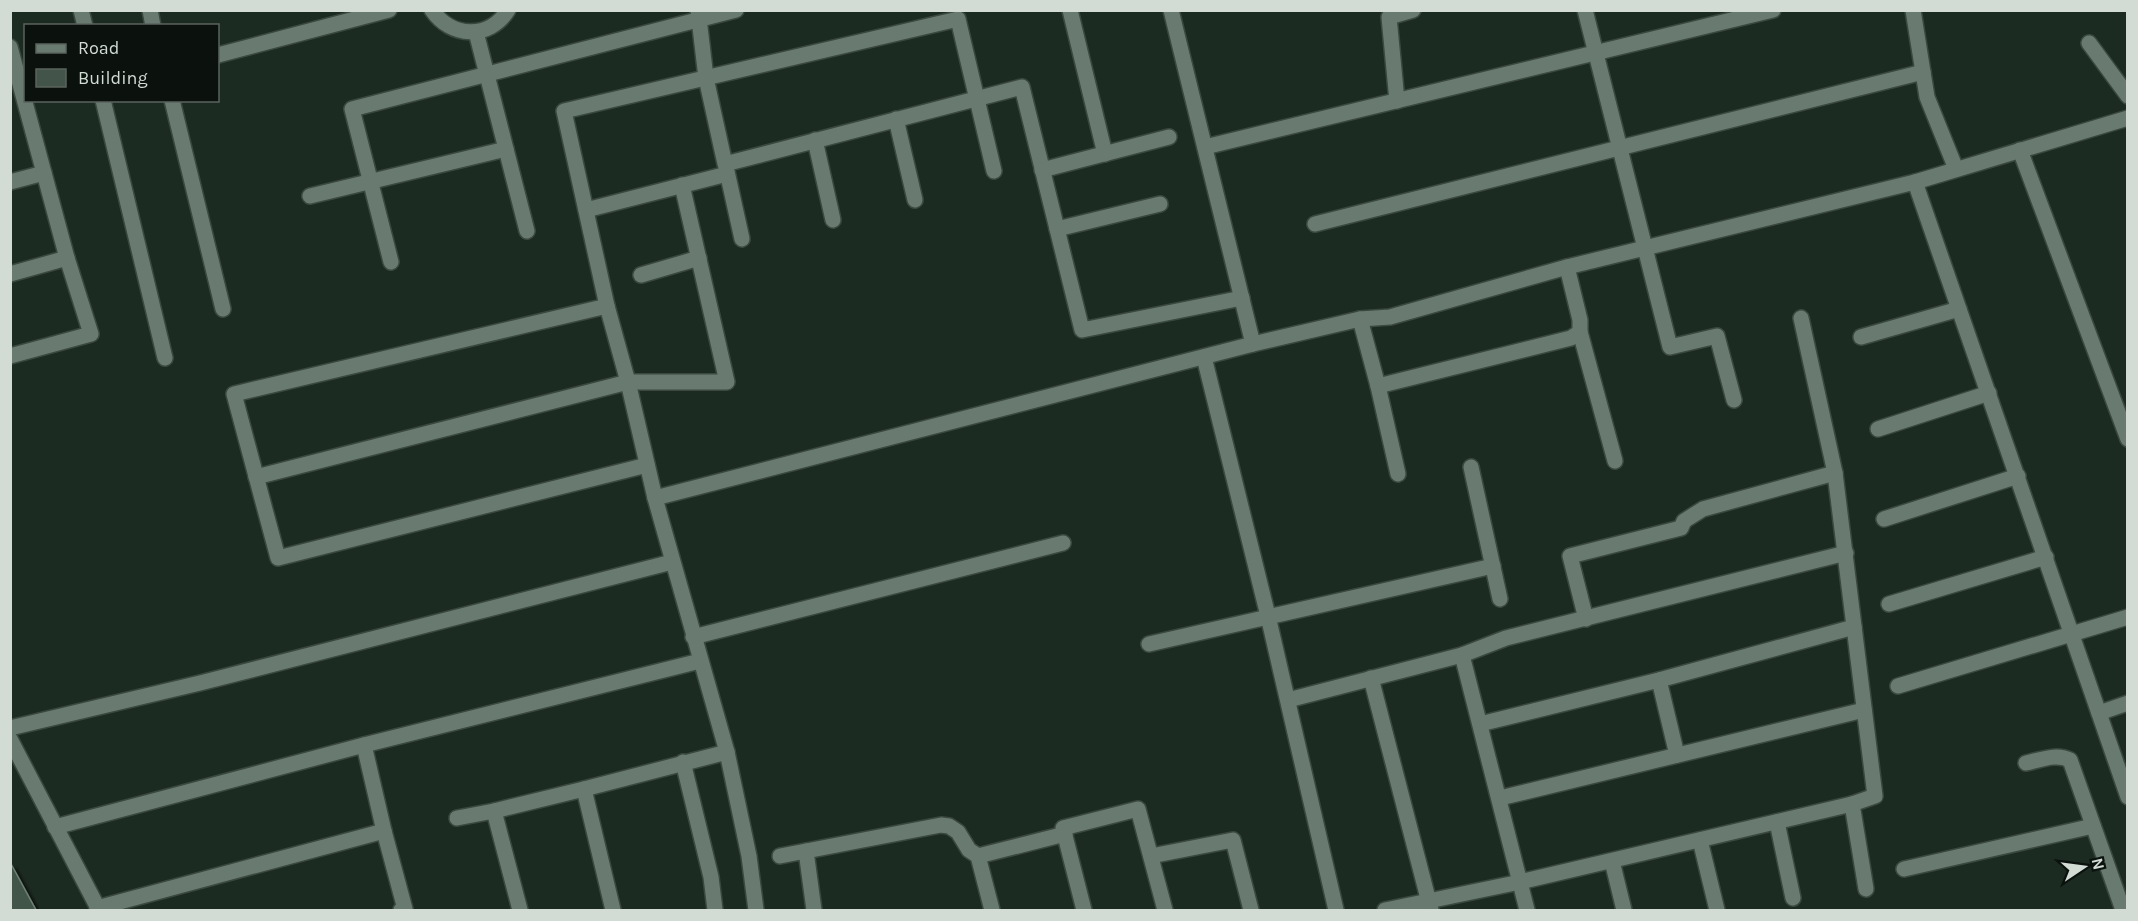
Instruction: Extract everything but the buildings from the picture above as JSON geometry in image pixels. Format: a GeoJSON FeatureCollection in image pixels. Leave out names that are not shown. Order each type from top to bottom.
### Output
{"type":"FeatureCollection","features":[{"type":"Feature","properties":{"kind":"street"},"geometry":{"type":"LineString","coordinates":[[219,56],[390,10]]}},
{"type":"Feature","properties":{"kind":"street"},"geometry":{"type":"LineString","coordinates":[[432,10],[441,21],[463,32],[476,32],[490,28],[503,18],[508,10]]}},
{"type":"Feature","properties":{"kind":"street"},"geometry":{"type":"LineString","coordinates":[[392,262],[352,109],[699,15],[736,10]]}},
{"type":"Feature","properties":{"kind":"street"},"geometry":{"type":"LineString","coordinates":[[1071,10],[1105,154]]}},
{"type":"Feature","properties":{"kind":"street"},"geometry":{"type":"LineString","coordinates":[[1171,10],[1253,344]]}},
{"type":"Feature","properties":{"kind":"street"},"geometry":{"type":"LineString","coordinates":[[1397,101],[1388,14],[1413,10]]}},
{"type":"Feature","properties":{"kind":"street"},"geometry":{"type":"LineString","coordinates":[[1585,10],[1670,347],[1717,336],[1734,400]]}},
{"type":"Feature","properties":{"kind":"street"},"geometry":{"type":"LineString","coordinates":[[1204,147],[1773,10]]}},
{"type":"Feature","properties":{"kind":"street"},"geometry":{"type":"LineString","coordinates":[[1913,10],[1927,97],[1956,169]]}},
{"type":"Feature","properties":{"kind":"street"},"geometry":{"type":"LineString","coordinates":[[699,15],[706,78],[742,239]]}},
{"type":"Feature","properties":{"kind":"street"},"geometry":{"type":"LineString","coordinates":[[756,910],[749,856],[727,752],[672,562],[647,465],[628,382],[607,306],[564,111],[957,15],[994,171]]}},
{"type":"Feature","properties":{"kind":"street"},"geometry":{"type":"LineString","coordinates":[[476,32],[527,231]]}},
{"type":"Feature","properties":{"kind":"street"},"geometry":{"type":"LineString","coordinates":[[2089,43],[2127,96]]}},
{"type":"Feature","properties":{"kind":"street"},"geometry":{"type":"LineString","coordinates":[[10,47],[14,75],[67,258],[92,334],[10,356]]}},
{"type":"Feature","properties":{"kind":"street"},"geometry":{"type":"LineString","coordinates":[[1315,224],[1923,72]]}},
{"type":"Feature","properties":{"kind":"street"},"geometry":{"type":"LineString","coordinates":[[586,210],[682,185],[815,141],[1022,87],[1082,330],[1242,298]]}},
{"type":"Feature","properties":{"kind":"street"},"geometry":{"type":"LineString","coordinates":[[103,102],[165,358]]}},
{"type":"Feature","properties":{"kind":"street"},"geometry":{"type":"LineString","coordinates":[[172,102],[223,309]]}},
{"type":"Feature","properties":{"kind":"street"},"geometry":{"type":"LineString","coordinates":[[656,498],[1253,344],[1360,319],[1390,317],[1567,267],[1915,182],[2127,118]]}},
{"type":"Feature","properties":{"kind":"street"},"geometry":{"type":"LineString","coordinates":[[896,119],[915,200]]}},
{"type":"Feature","properties":{"kind":"street"},"geometry":{"type":"LineString","coordinates":[[1042,170],[1169,137]]}},
{"type":"Feature","properties":{"kind":"street"},"geometry":{"type":"LineString","coordinates":[[815,141],[833,220]]}},
{"type":"Feature","properties":{"kind":"street"},"geometry":{"type":"LineString","coordinates":[[310,196],[506,149]]}},
{"type":"Feature","properties":{"kind":"street"},"geometry":{"type":"LineString","coordinates":[[2020,150],[2122,406],[2127,439]]}},
{"type":"Feature","properties":{"kind":"street"},"geometry":{"type":"LineString","coordinates":[[10,182],[44,173]]}},
{"type":"Feature","properties":{"kind":"street"},"geometry":{"type":"LineString","coordinates":[[1915,182],[2127,794]]}},
{"type":"Feature","properties":{"kind":"street"},"geometry":{"type":"LineString","coordinates":[[256,477],[628,382],[727,382],[682,185]]}},
{"type":"Feature","properties":{"kind":"street"},"geometry":{"type":"LineString","coordinates":[[1057,229],[1160,204]]}},
{"type":"Feature","properties":{"kind":"street"},"geometry":{"type":"LineString","coordinates":[[10,274],[67,258]]}},
{"type":"Feature","properties":{"kind":"street"},"geometry":{"type":"LineString","coordinates":[[641,274],[699,258]]}},
{"type":"Feature","properties":{"kind":"street"},"geometry":{"type":"LineString","coordinates":[[1567,267],[1580,320],[1580,332],[1615,461]]}},
{"type":"Feature","properties":{"kind":"street"},"geometry":{"type":"LineString","coordinates":[[607,306],[234,394],[278,558],[647,465]]}},
{"type":"Feature","properties":{"kind":"street"},"geometry":{"type":"LineString","coordinates":[[1861,337],[1959,309]]}},
{"type":"Feature","properties":{"kind":"street"},"geometry":{"type":"LineString","coordinates":[[1385,910],[1430,906],[1520,882],[1852,804],[1875,796],[1835,473],[1801,318]]}},
{"type":"Feature","properties":{"kind":"street"},"geometry":{"type":"LineString","coordinates":[[1360,319],[1398,474]]}},
{"type":"Feature","properties":{"kind":"street"},"geometry":{"type":"LineString","coordinates":[[1378,386],[1571,338],[1580,332]]}},
{"type":"Feature","properties":{"kind":"street"},"geometry":{"type":"LineString","coordinates":[[1203,357],[1268,616],[1336,910]]}},
{"type":"Feature","properties":{"kind":"street"},"geometry":{"type":"LineString","coordinates":[[1878,429],[1989,393]]}},
{"type":"Feature","properties":{"kind":"street"},"geometry":{"type":"LineString","coordinates":[[1471,467],[1500,599]]}},
{"type":"Feature","properties":{"kind":"street"},"geometry":{"type":"LineString","coordinates":[[1586,620],[1570,556],[1681,528],[1684,521],[1703,509],[1835,473]]}},
{"type":"Feature","properties":{"kind":"street"},"geometry":{"type":"LineString","coordinates":[[1884,519],[2018,476]]}},
{"type":"Feature","properties":{"kind":"street"},"geometry":{"type":"LineString","coordinates":[[693,637],[1063,543]]}},
{"type":"Feature","properties":{"kind":"street"},"geometry":{"type":"LineString","coordinates":[[1288,700],[1462,655],[1506,638],[1586,620],[1846,553]]}},
{"type":"Feature","properties":{"kind":"street"},"geometry":{"type":"LineString","coordinates":[[1890,604],[2046,557]]}},
{"type":"Feature","properties":{"kind":"street"},"geometry":{"type":"LineString","coordinates":[[10,728],[200,683],[672,562]]}},
{"type":"Feature","properties":{"kind":"street"},"geometry":{"type":"LineString","coordinates":[[1149,644],[1493,566]]}},
{"type":"Feature","properties":{"kind":"street"},"geometry":{"type":"LineString","coordinates":[[1898,686],[2127,617]]}},
{"type":"Feature","properties":{"kind":"street"},"geometry":{"type":"LineString","coordinates":[[1479,724],[1659,680],[1854,627]]}},
{"type":"Feature","properties":{"kind":"street"},"geometry":{"type":"LineString","coordinates":[[1462,655],[1527,910]]}},
{"type":"Feature","properties":{"kind":"street"},"geometry":{"type":"LineString","coordinates":[[55,827],[364,745],[700,661]]}},
{"type":"Feature","properties":{"kind":"street"},"geometry":{"type":"LineString","coordinates":[[1371,678],[1430,906]]}},
{"type":"Feature","properties":{"kind":"street"},"geometry":{"type":"LineString","coordinates":[[1659,680],[1677,755]]}},
{"type":"Feature","properties":{"kind":"street"},"geometry":{"type":"LineString","coordinates":[[2099,713],[2127,703]]}},
{"type":"Feature","properties":{"kind":"street"},"geometry":{"type":"LineString","coordinates":[[1500,798],[1864,710]]}},
{"type":"Feature","properties":{"kind":"street"},"geometry":{"type":"LineString","coordinates":[[10,740],[98,909],[384,831]]}},
{"type":"Feature","properties":{"kind":"street"},"geometry":{"type":"LineString","coordinates":[[364,745],[405,909],[401,910]]}},
{"type":"Feature","properties":{"kind":"street"},"geometry":{"type":"LineString","coordinates":[[457,818],[584,789],[727,752]]}},
{"type":"Feature","properties":{"kind":"street"},"geometry":{"type":"LineString","coordinates":[[2026,763],[2054,756],[2070,760],[2122,910]]}},
{"type":"Feature","properties":{"kind":"street"},"geometry":{"type":"LineString","coordinates":[[683,762],[711,877],[715,910]]}},
{"type":"Feature","properties":{"kind":"street"},"geometry":{"type":"LineString","coordinates":[[584,789],[613,910]]}},
{"type":"Feature","properties":{"kind":"street"},"geometry":{"type":"LineString","coordinates":[[1852,804],[1866,889]]}},
{"type":"Feature","properties":{"kind":"street"},"geometry":{"type":"LineString","coordinates":[[1084,910],[1063,828],[1138,809],[1165,910]]}},
{"type":"Feature","properties":{"kind":"street"},"geometry":{"type":"LineString","coordinates":[[494,811],[520,910]]}},
{"type":"Feature","properties":{"kind":"street"},"geometry":{"type":"LineString","coordinates":[[1777,822],[1793,898]]}},
{"type":"Feature","properties":{"kind":"street"},"geometry":{"type":"LineString","coordinates":[[780,855],[941,825],[949,826],[958,832],[969,850],[978,856],[992,910]]}},
{"type":"Feature","properties":{"kind":"street"},"geometry":{"type":"LineString","coordinates":[[1904,869],[2093,826]]}},
{"type":"Feature","properties":{"kind":"street"},"geometry":{"type":"LineString","coordinates":[[978,856],[1065,834]]}},
{"type":"Feature","properties":{"kind":"street"},"geometry":{"type":"LineString","coordinates":[[1151,856],[1233,840],[1251,910]]}},
{"type":"Feature","properties":{"kind":"street"},"geometry":{"type":"LineString","coordinates":[[1700,840],[1717,910]]}},
{"type":"Feature","properties":{"kind":"street"},"geometry":{"type":"LineString","coordinates":[[806,851],[814,910]]}},
{"type":"Feature","properties":{"kind":"street"},"geometry":{"type":"LineString","coordinates":[[1612,861],[1624,910]]}}]}
